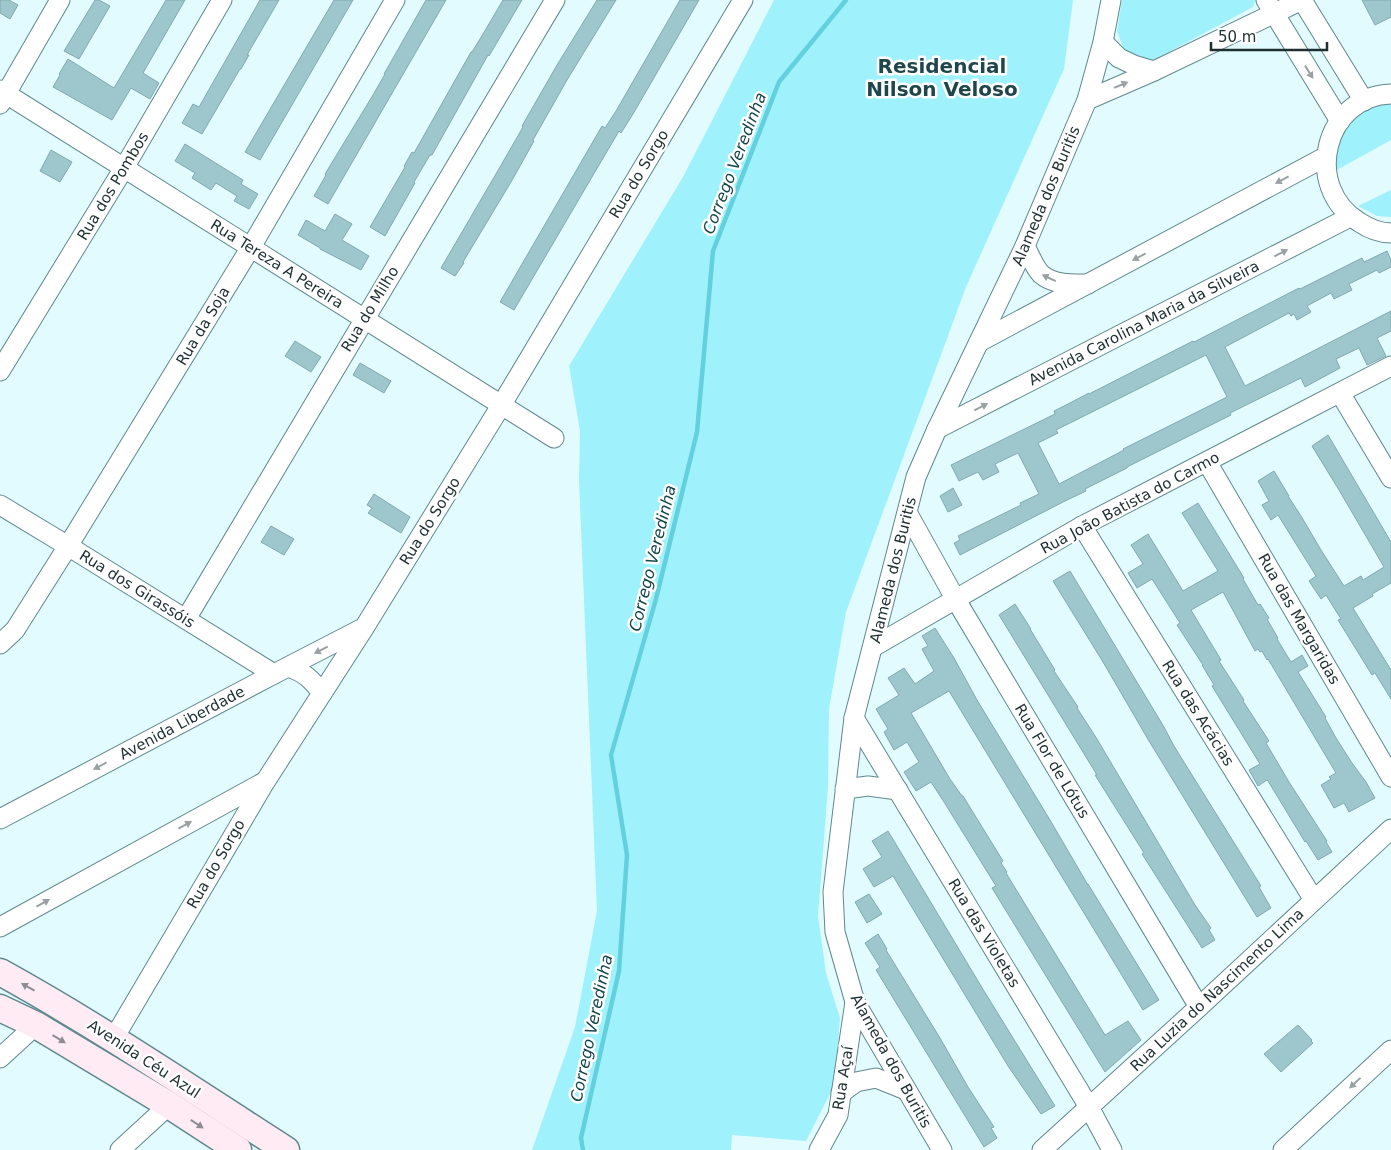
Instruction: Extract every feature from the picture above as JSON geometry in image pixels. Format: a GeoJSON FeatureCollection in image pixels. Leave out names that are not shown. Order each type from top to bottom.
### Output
{"type":"FeatureCollection","features":[{"type":"Feature","properties":{"kind":"street"},"geometry":{"type":"LineString","coordinates":[[2,96],[60,0]]}},
{"type":"Feature","properties":{"kind":"street","name":"Rua dos Pombos"},"geometry":{"type":"LineString","coordinates":[[0,371],[124,168],[222,0]]}},
{"type":"Feature","properties":{"kind":"street","name":"Rua da Soja"},"geometry":{"type":"LineString","coordinates":[[0,644],[15,630],[68,546],[251,247],[395,0]]}},
{"type":"Feature","properties":{"kind":"street","name":"Rua do Milho"},"geometry":{"type":"LineString","coordinates":[[186,619],[555,0]]}},
{"type":"Feature","properties":{"kind":"street","name":"Rua do Sorgo"},"geometry":{"type":"LineString","coordinates":[[114,1038],[265,782],[364,628],[502,404],[742,0]]}},
{"type":"Feature","properties":{"kind":"street","name":"Alameda dos Buritis"},"geometry":{"type":"LineString","coordinates":[[942,1150],[855,1002],[835,932],[833,892],[854,718],[908,514],[916,476],[1025,246],[1087,100],[1103,42],[1111,0]]}},
{"type":"Feature","properties":{"kind":"street"},"geometry":{"type":"LineString","coordinates":[[1087,100],[1154,71],[1270,7],[1302,0],[1364,101]]}},
{"type":"Feature","properties":{"kind":"street"},"geometry":{"type":"LineString","coordinates":[[1270,7],[1340,121]]}},
{"type":"Feature","properties":{"kind":"street"},"geometry":{"type":"LineString","coordinates":[[1103,42],[1119,58],[1154,71]]}},
{"type":"Feature","properties":{"kind":"street"},"geometry":{"type":"LineString","coordinates":[[1391,94],[1384,94],[1364,101],[1350,110],[1340,121],[1330,138],[1325,157],[1327,180],[1335,200],[1350,217],[1367,228],[1391,233]]}},
{"type":"Feature","properties":{"kind":"street","name":"Rua Tereza A Pereira"},"geometry":{"type":"LineString","coordinates":[[2,96],[124,168],[554,438]]}},
{"type":"Feature","properties":{"kind":"street"},"geometry":{"type":"LineString","coordinates":[[978,342],[1325,157]]}},
{"type":"Feature","properties":{"kind":"street","name":"Avenida Carolina Maria da Silveira"},"geometry":{"type":"LineString","coordinates":[[937,429],[1350,217]]}},
{"type":"Feature","properties":{"kind":"street"},"geometry":{"type":"LineString","coordinates":[[1025,246],[1041,274],[1052,280],[1072,284],[1089,284]]}},
{"type":"Feature","properties":{"kind":"street","name":"Rua João Batista do Carmo"},"geometry":{"type":"LineString","coordinates":[[873,647],[1082,526],[1391,366]]}},
{"type":"Feature","properties":{"kind":"street"},"geometry":{"type":"LineString","coordinates":[[1340,393],[1391,478]]}},
{"type":"Feature","properties":{"kind":"street","name":"Rua das Margaridas"},"geometry":{"type":"LineString","coordinates":[[1207,462],[1391,777]]}},
{"type":"Feature","properties":{"kind":"street","name":"Rua dos Girassóis"},"geometry":{"type":"LineString","coordinates":[[0,505],[186,619],[281,670],[299,671],[310,678],[322,693]]}},
{"type":"Feature","properties":{"kind":"street","name":"Rua Flor de Lótus"},"geometry":{"type":"LineString","coordinates":[[908,514],[956,600],[1199,1007]]}},
{"type":"Feature","properties":{"kind":"street","name":"Rua das Acácias"},"geometry":{"type":"LineString","coordinates":[[1082,526],[1314,900]]}},
{"type":"Feature","properties":{"kind":"street","name":"Avenida Liberdade"},"geometry":{"type":"LineString","coordinates":[[0,819],[364,628]]}},
{"type":"Feature","properties":{"kind":"street","name":"Rua das Violetas"},"geometry":{"type":"LineString","coordinates":[[854,718],[1089,1107],[1112,1150]]}},
{"type":"Feature","properties":{"kind":"street"},"geometry":{"type":"LineString","coordinates":[[0,927],[265,782]]}},
{"type":"Feature","properties":{"kind":"street"},"geometry":{"type":"LineString","coordinates":[[846,789],[868,786],[898,790]]}},
{"type":"Feature","properties":{"kind":"street","name":"Rua Luzia do Nascimento Lima"},"geometry":{"type":"LineString","coordinates":[[1042,1150],[1391,828]]}},
{"type":"Feature","properties":{"kind":"street","name":"Avenida Céu Azul"},"geometry":{"type":"LineString","coordinates":[[0,972],[114,1038],[286,1150]]}},
{"type":"Feature","properties":{"kind":"street","name":"Rua Açaí"},"geometry":{"type":"LineString","coordinates":[[819,1150],[838,1115],[855,1002]]}},
{"type":"Feature","properties":{"kind":"street","name":"Avenida Céu Azul"},"geometry":{"type":"LineString","coordinates":[[0,1008],[36,1025],[169,1105],[238,1150]]}},
{"type":"Feature","properties":{"kind":"street"},"geometry":{"type":"LineString","coordinates":[[0,1058],[36,1025]]}},
{"type":"Feature","properties":{"kind":"street"},"geometry":{"type":"LineString","coordinates":[[1283,1150],[1391,1050]]}},
{"type":"Feature","properties":{"kind":"street"},"geometry":{"type":"LineString","coordinates":[[841,1093],[856,1082],[876,1078],[906,1090]]}},
{"type":"Feature","properties":{"kind":"street"},"geometry":{"type":"LineString","coordinates":[[120,1150],[169,1105]]}},
{"type":"Feature","properties":{"kind":"shaded area"},"geometry":{"type":"Polygon","coordinates":[[[774,0],[1073,0],[1064,69],[966,287],[846,612],[829,709],[828,787],[818,916],[826,973],[840,1018],[835,1084],[806,1141],[732,1135],[731,1150],[532,1150],[575,1027],[597,911],[579,480],[580,431],[569,366],[683,177],[774,0]]]}},
{"type":"Feature","properties":{"kind":"shaded area"},"geometry":{"type":"Polygon","coordinates":[[[1122,0],[1256,0],[1253,7],[1152,61],[1136,59],[1124,50],[1117,31],[1122,0]]]}},
{"type":"Feature","properties":{"kind":"shaded area"},"geometry":{"type":"Polygon","coordinates":[[[1391,101],[1391,140],[1335,171],[1337,143],[1349,123],[1362,109],[1391,101]]]}},
{"type":"Feature","properties":{"kind":"shaded area"},"geometry":{"type":"Polygon","coordinates":[[[1391,190],[1391,217],[1377,216],[1358,206],[1391,190]]]}},
{"type":"Feature","properties":{"kind":"building"},"geometry":{"type":"Polygon","coordinates":[[[0,0],[9,0],[18,5],[10,19],[0,13],[0,0]]]}},
{"type":"Feature","properties":{"kind":"building"},"geometry":{"type":"Polygon","coordinates":[[[95,0],[110,6],[79,59],[64,51],[95,0]]]}},
{"type":"Feature","properties":{"kind":"building"},"geometry":{"type":"Polygon","coordinates":[[[166,0],[185,0],[143,73],[159,83],[150,99],[131,88],[112,120],[53,87],[68,59],[114,88],[166,0]]]}},
{"type":"Feature","properties":{"kind":"building"},"geometry":{"type":"Polygon","coordinates":[[[260,0],[279,0],[202,134],[182,123],[193,104],[199,107],[260,0]]]}},
{"type":"Feature","properties":{"kind":"building"},"geometry":{"type":"Polygon","coordinates":[[[334,0],[353,0],[260,160],[245,152],[334,0]]]}},
{"type":"Feature","properties":{"kind":"building"},"geometry":{"type":"Polygon","coordinates":[[[426,0],[446,0],[328,204],[314,196],[426,0]]]}},
{"type":"Feature","properties":{"kind":"building"},"geometry":{"type":"Polygon","coordinates":[[[503,0],[522,0],[488,55],[432,155],[430,155],[414,182],[385,236],[370,227],[412,152],[414,153],[471,52],[503,0]]]}},
{"type":"Feature","properties":{"kind":"building"},"geometry":{"type":"Polygon","coordinates":[[[597,0],[616,0],[567,80],[511,182],[455,276],[441,268],[557,65],[597,0]]]}},
{"type":"Feature","properties":{"kind":"building"},"geometry":{"type":"Polygon","coordinates":[[[680,0],[699,0],[633,114],[621,133],[619,131],[514,310],[500,302],[602,126],[605,128],[616,111],[680,0]]]}},
{"type":"Feature","properties":{"kind":"building"},"geometry":{"type":"Polygon","coordinates":[[[1362,0],[1391,0],[1391,17],[1375,25],[1362,0]]]}},
{"type":"Feature","properties":{"kind":"building"},"geometry":{"type":"Polygon","coordinates":[[[185,144],[243,180],[241,184],[258,194],[249,209],[234,201],[237,196],[216,183],[211,190],[192,178],[195,173],[175,161],[185,144]]]}},
{"type":"Feature","properties":{"kind":"building"},"geometry":{"type":"Polygon","coordinates":[[[51,150],[72,162],[60,182],[40,171],[51,150]]]}},
{"type":"Feature","properties":{"kind":"building"},"geometry":{"type":"Polygon","coordinates":[[[335,214],[352,224],[342,240],[369,256],[361,270],[320,249],[298,235],[306,220],[325,231],[335,214]]]}},
{"type":"Feature","properties":{"kind":"building"},"geometry":{"type":"Polygon","coordinates":[[[1387,251],[1391,260],[1391,267],[1379,273],[1377,270],[1349,284],[1352,290],[1334,299],[1331,293],[1307,306],[1311,312],[1297,320],[1294,314],[1291,316],[1289,313],[1225,347],[1245,386],[1391,311],[1391,331],[1377,338],[1386,356],[1367,365],[1359,348],[1336,359],[1340,368],[1305,387],[1301,378],[1230,413],[1231,415],[1127,467],[1085,489],[1086,491],[960,555],[954,543],[960,540],[958,536],[1039,494],[1018,453],[995,464],[999,472],[983,480],[978,472],[959,481],[951,465],[1055,414],[1054,411],[1299,288],[1362,258],[1364,262],[1387,251]],[[1206,355],[1056,430],[1058,433],[1038,443],[1059,484],[1123,449],[1227,397],[1206,355]]]}},
{"type":"Feature","properties":{"kind":"building"},"geometry":{"type":"Polygon","coordinates":[[[295,341],[321,357],[311,372],[285,356],[295,341]]]}},
{"type":"Feature","properties":{"kind":"building"},"geometry":{"type":"Polygon","coordinates":[[[360,363],[391,381],[384,393],[353,375],[360,363]]]}},
{"type":"Feature","properties":{"kind":"building"},"geometry":{"type":"Polygon","coordinates":[[[1328,435],[1391,542],[1391,583],[1353,608],[1391,670],[1391,699],[1375,673],[1372,675],[1338,620],[1341,619],[1326,595],[1321,599],[1309,581],[1316,576],[1278,515],[1271,520],[1262,505],[1269,501],[1258,481],[1274,471],[1344,586],[1361,576],[1363,580],[1384,567],[1312,446],[1328,435]]]}},
{"type":"Feature","properties":{"kind":"building"},"geometry":{"type":"Polygon","coordinates":[[[953,488],[962,505],[948,512],[940,496],[953,488]]]}},
{"type":"Feature","properties":{"kind":"building"},"geometry":{"type":"Polygon","coordinates":[[[374,494],[410,517],[401,533],[368,513],[372,508],[367,505],[374,494]]]}},
{"type":"Feature","properties":{"kind":"building"},"geometry":{"type":"Polygon","coordinates":[[[1198,503],[1244,578],[1258,605],[1260,604],[1269,618],[1267,619],[1277,639],[1291,662],[1302,655],[1308,666],[1298,672],[1326,717],[1336,738],[1375,798],[1349,812],[1344,803],[1334,808],[1321,785],[1331,779],[1329,777],[1336,773],[1268,659],[1262,651],[1260,652],[1258,649],[1255,651],[1223,592],[1191,610],[1221,660],[1219,661],[1269,741],[1266,743],[1327,841],[1332,852],[1318,860],[1268,781],[1258,786],[1249,770],[1260,764],[1212,686],[1214,685],[1203,665],[1177,625],[1180,623],[1152,579],[1137,588],[1128,573],[1143,564],[1131,545],[1148,534],[1183,591],[1218,571],[1182,513],[1198,503]]]}},
{"type":"Feature","properties":{"kind":"building"},"geometry":{"type":"Polygon","coordinates":[[[271,526],[294,539],[284,555],[261,542],[271,526]]]}},
{"type":"Feature","properties":{"kind":"building"},"geometry":{"type":"Polygon","coordinates":[[[1070,571],[1174,746],[1261,886],[1259,887],[1271,908],[1257,917],[1053,581],[1070,571]]]}},
{"type":"Feature","properties":{"kind":"building"},"geometry":{"type":"Polygon","coordinates":[[[1015,604],[1195,905],[1211,928],[1209,930],[1215,940],[1202,948],[1142,854],[1144,853],[999,615],[1015,604]]]}},
{"type":"Feature","properties":{"kind":"building"},"geometry":{"type":"Polygon","coordinates":[[[935,628],[1088,885],[1159,1000],[1143,1010],[949,691],[911,713],[950,779],[963,796],[1003,861],[1001,863],[1006,873],[1105,1035],[1128,1021],[1141,1040],[1105,1072],[992,888],[996,886],[931,782],[916,791],[904,772],[919,762],[907,742],[894,750],[884,732],[888,729],[876,709],[899,695],[888,678],[904,668],[915,684],[934,671],[922,649],[928,646],[922,636],[935,628]]]}},
{"type":"Feature","properties":{"kind":"building"},"geometry":{"type":"Polygon","coordinates":[[[888,831],[1055,1106],[1041,1114],[1008,1066],[893,876],[874,887],[863,869],[882,857],[872,841],[888,831]]]}},
{"type":"Feature","properties":{"kind":"building"},"geometry":{"type":"Polygon","coordinates":[[[869,894],[882,914],[867,923],[855,902],[869,894]]]}},
{"type":"Feature","properties":{"kind":"building"},"geometry":{"type":"Polygon","coordinates":[[[878,934],[968,1087],[994,1127],[991,1128],[997,1138],[984,1147],[876,970],[880,967],[865,943],[878,934]]]}},
{"type":"Feature","properties":{"kind":"building"},"geometry":{"type":"Polygon","coordinates":[[[1298,1025],[1313,1043],[1281,1072],[1264,1054],[1298,1025]]]}},
{"type":"Feature","properties":{"kind":"waterway","name":"Corrego Veredinha"},"geometry":{"type":"LineString","coordinates":[[583,1150],[581,1138],[619,971],[627,855],[611,755],[656,599],[697,432],[713,251],[779,82],[846,0]]}},
{"type":"Feature","properties":{"kind":"district","name":"Residencial Nilson Veloso"},"geometry":{"type":"Point","coordinates":[942,78]}}]}
